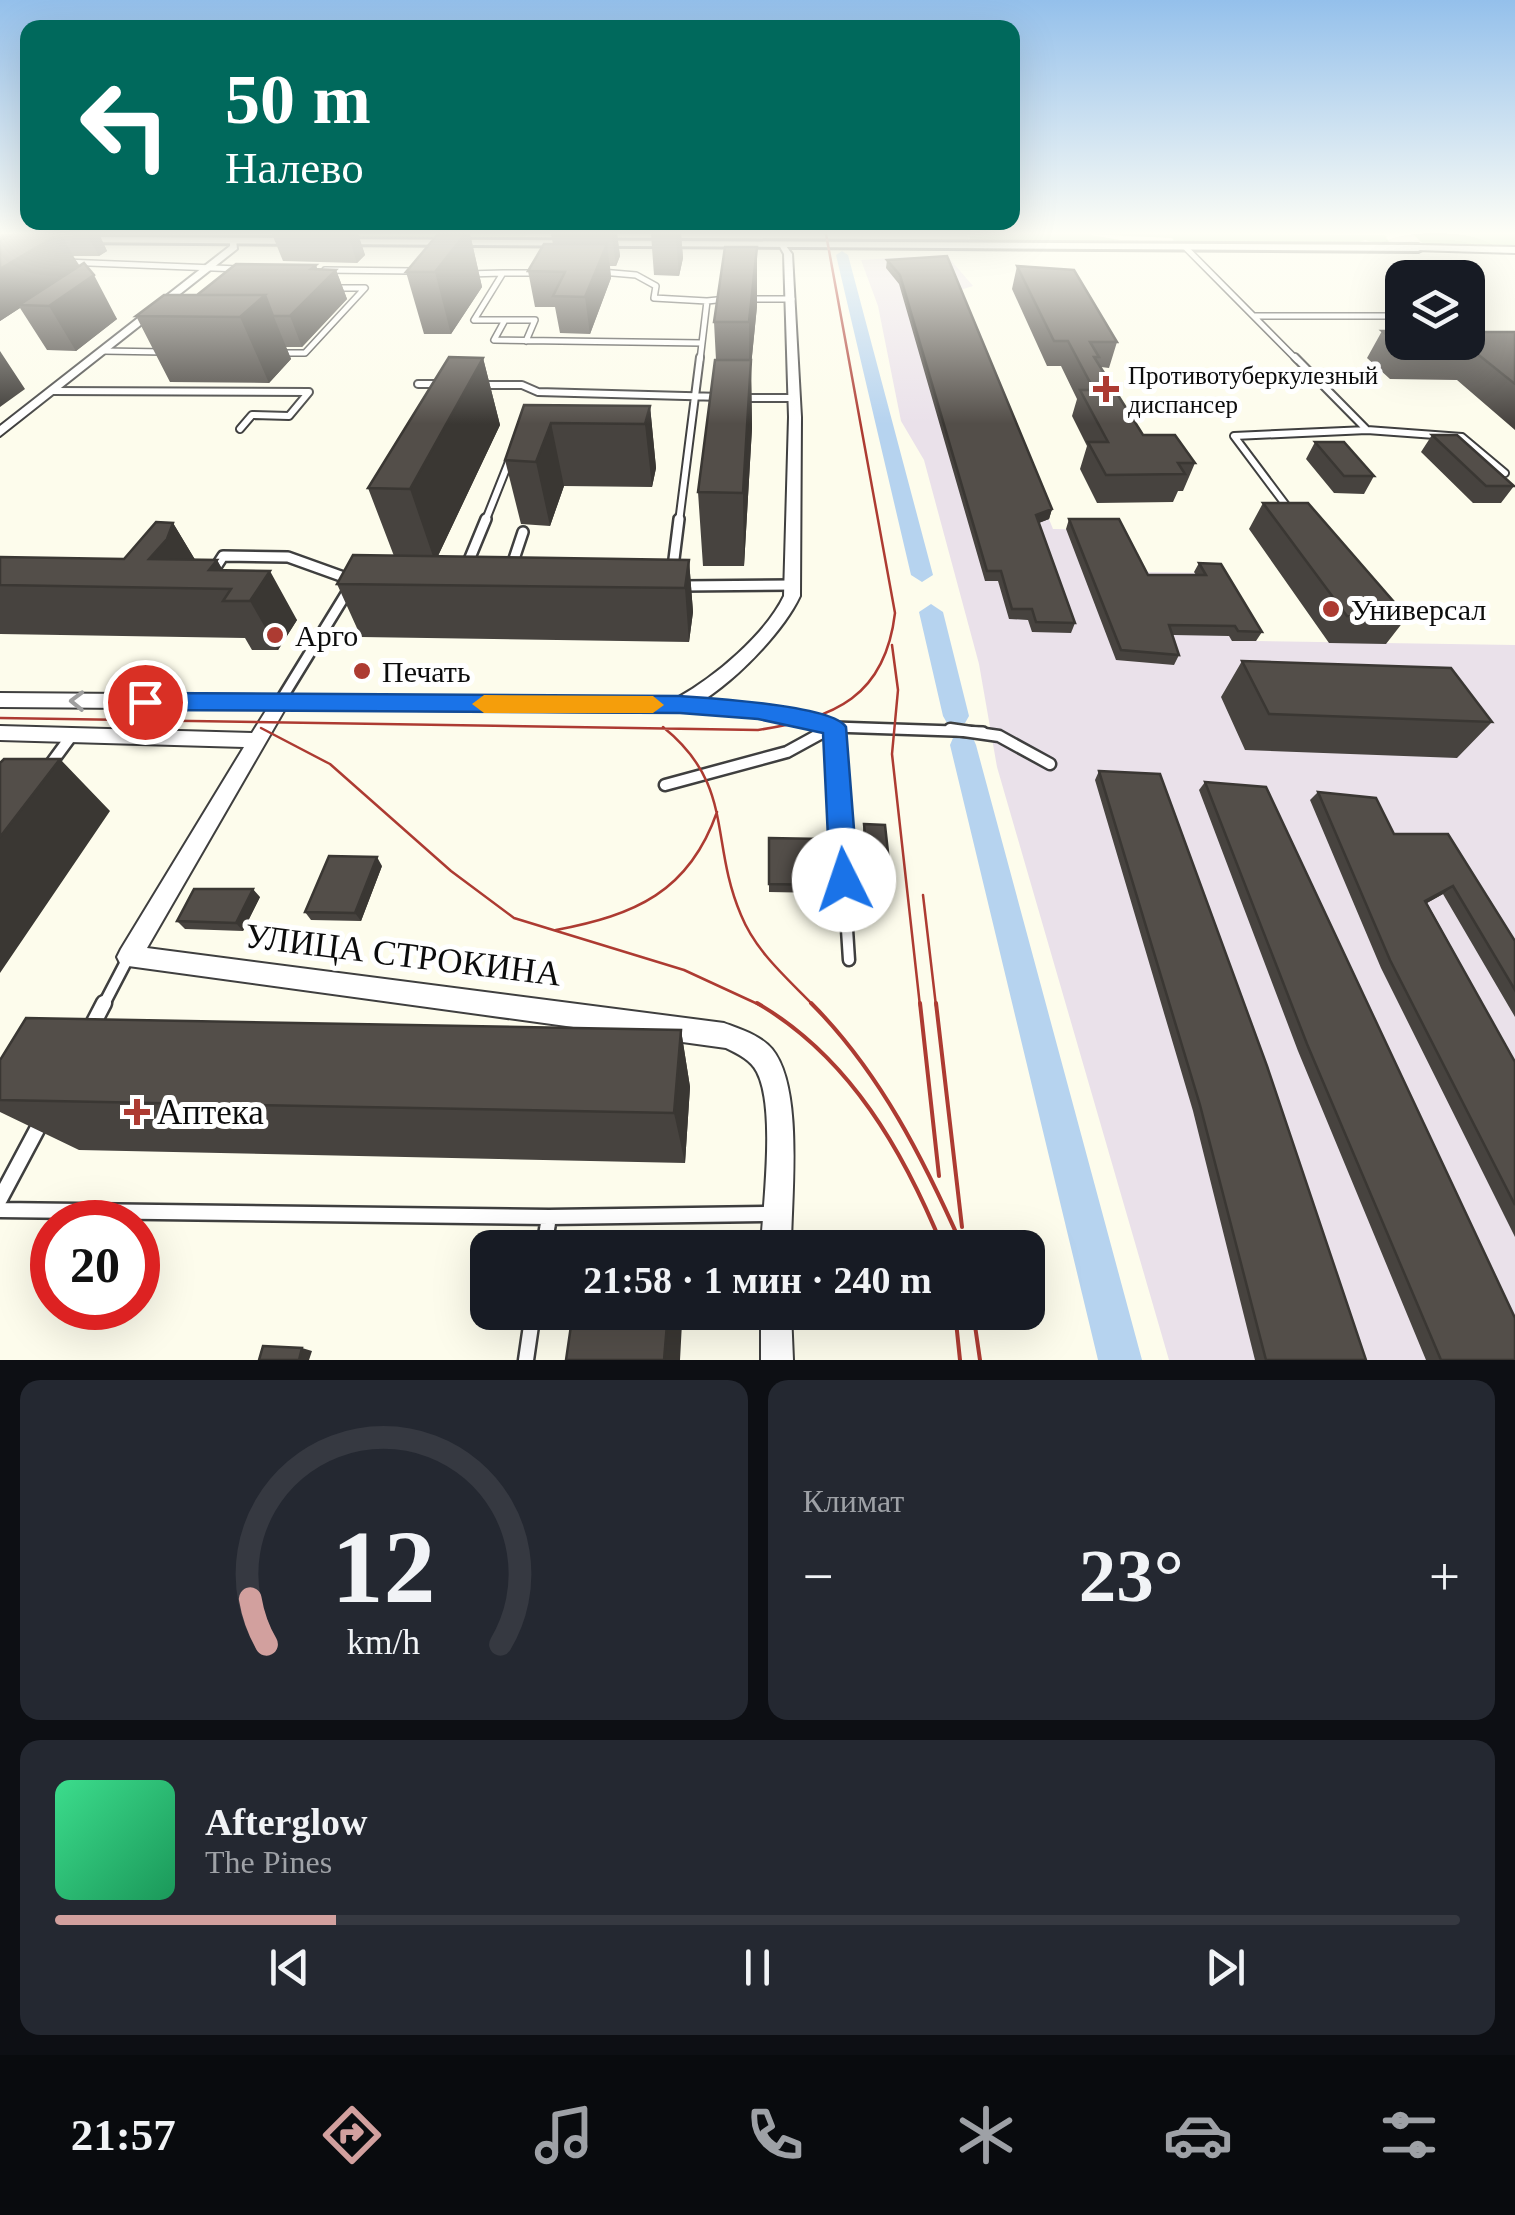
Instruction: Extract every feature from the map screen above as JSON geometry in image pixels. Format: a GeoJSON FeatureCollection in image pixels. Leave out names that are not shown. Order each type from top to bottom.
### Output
{"type":"FeatureCollection","features":[{"type":"Feature","properties":{"kind":"street"},"geometry":{"type":"LineString","coordinates":[[0,432],[170,297]]}},
{"type":"Feature","properties":{"kind":"street"},"geometry":{"type":"LineString","coordinates":[[0,700],[680,705],[712,686],[772,628],[788,605],[793,585],[792,299]]}},
{"type":"Feature","properties":{"kind":"street"},"geometry":{"type":"LineString","coordinates":[[128,957],[279,704]]}},
{"type":"Feature","properties":{"kind":"street"},"geometry":{"type":"LineString","coordinates":[[0,733],[258,740]]}},
{"type":"Feature","properties":{"kind":"street","name":"УЛИЦА СТРОКИНА"},"geometry":{"type":"LineString","coordinates":[[128,957],[724,1035],[748,1045],[773,1074],[776,1230]]}},
{"type":"Feature","properties":{"kind":"street"},"geometry":{"type":"LineString","coordinates":[[776,1330],[776,1360]]}},
{"type":"Feature","properties":{"kind":"lane"},"geometry":{"type":"LineString","coordinates":[[266,353],[305,353],[356,297]]}},
{"type":"Feature","properties":{"kind":"lane"},"geometry":{"type":"LineString","coordinates":[[488,297],[474,320],[535,320],[526,341]]}},
{"type":"Feature","properties":{"kind":"lane"},"geometry":{"type":"LineString","coordinates":[[654,297],[792,299]]}},
{"type":"Feature","properties":{"kind":"lane"},"geometry":{"type":"LineString","coordinates":[[1237,297],[1367,430]]}},
{"type":"Feature","properties":{"kind":"lane"},"geometry":{"type":"LineString","coordinates":[[672,573],[707,300]]}},
{"type":"Feature","properties":{"kind":"lane"},"geometry":{"type":"LineString","coordinates":[[1256,316],[1385,316]]}},
{"type":"Feature","properties":{"kind":"lane"},"geometry":{"type":"LineString","coordinates":[[506,320],[494,340],[702,343]]}},
{"type":"Feature","properties":{"kind":"lane"},"geometry":{"type":"LineString","coordinates":[[103,351],[169,352]]}},
{"type":"Feature","properties":{"kind":"lane"},"geometry":{"type":"LineString","coordinates":[[418,384],[450,384]]}},
{"type":"Feature","properties":{"kind":"lane"},"geometry":{"type":"LineString","coordinates":[[466,384],[522,385],[538,392],[794,398]]}},
{"type":"Feature","properties":{"kind":"lane"},"geometry":{"type":"LineString","coordinates":[[52,391],[309,392],[289,416],[252,415],[240,429]]}},
{"type":"Feature","properties":{"kind":"lane"},"geometry":{"type":"LineString","coordinates":[[533,403],[538,392]]}},
{"type":"Feature","properties":{"kind":"lane"},"geometry":{"type":"LineString","coordinates":[[1294,516],[1234,436],[1367,430],[1462,437],[1505,473]]}},
{"type":"Feature","properties":{"kind":"lane"},"geometry":{"type":"LineString","coordinates":[[461,582],[512,453]]}},
{"type":"Feature","properties":{"kind":"lane"},"geometry":{"type":"LineString","coordinates":[[506,582],[523,532]]}},
{"type":"Feature","properties":{"kind":"lane"},"geometry":{"type":"LineString","coordinates":[[204,583],[223,556],[305,561],[354,582],[372,582]]}},
{"type":"Feature","properties":{"kind":"lane"},"geometry":{"type":"LineString","coordinates":[[279,704],[354,582]]}},
{"type":"Feature","properties":{"kind":"lane"},"geometry":{"type":"LineString","coordinates":[[670,586],[793,585]]}},
{"type":"Feature","properties":{"kind":"lane"},"geometry":{"type":"LineString","coordinates":[[680,705],[758,710],[834,727],[976,730],[999,736],[1050,764]]}},
{"type":"Feature","properties":{"kind":"lane"},"geometry":{"type":"LineString","coordinates":[[665,785],[788,752],[834,727]]}},
{"type":"Feature","properties":{"kind":"lane"},"geometry":{"type":"LineString","coordinates":[[834,727],[849,960]]}},
{"type":"Feature","properties":{"kind":"lane"},"geometry":{"type":"LineString","coordinates":[[35,785],[72,735]]}},
{"type":"Feature","properties":{"kind":"lane"},"geometry":{"type":"LineString","coordinates":[[82,1043],[128,957]]}},
{"type":"Feature","properties":{"kind":"lane"},"geometry":{"type":"LineString","coordinates":[[0,1198],[46,1112]]}},
{"type":"Feature","properties":{"kind":"lane"},"geometry":{"type":"LineString","coordinates":[[0,1210],[549,1218],[776,1214]]}},
{"type":"Feature","properties":{"kind":"lane"},"geometry":{"type":"LineString","coordinates":[[547,1230],[549,1218]]}},
{"type":"Feature","properties":{"kind":"lane"},"geometry":{"type":"LineString","coordinates":[[526,1360],[530,1330]]}},
{"type":"Feature","properties":{"kind":"shaded area"},"geometry":{"type":"Polygon","coordinates":[[[875,297],[960,297],[1053,529],[1116,530],[1138,572],[1216,573],[1257,641],[1515,645],[1515,1360],[1169,1360],[997,767],[979,664],[924,460],[901,421],[875,297]]]}},
{"type":"Feature","properties":{"kind":"building"},"geometry":{"type":"Polygon","coordinates":[[[31,297],[61,297],[49,306],[19,305],[31,297]]]}},
{"type":"Feature","properties":{"kind":"building"},"geometry":{"type":"Polygon","coordinates":[[[161,297],[262,297],[240,317],[136,316],[161,297]]]}},
{"type":"Feature","properties":{"kind":"building"},"geometry":{"type":"Polygon","coordinates":[[[266,297],[309,297],[290,316],[273,316],[266,297]]]}},
{"type":"Feature","properties":{"kind":"building"},"geometry":{"type":"Polygon","coordinates":[[[718,297],[752,297],[749,322],[714,322],[718,297]]]}},
{"type":"Feature","properties":{"kind":"building"},"geometry":{"type":"Polygon","coordinates":[[[907,297],[964,297],[1052,509],[1036,515],[1075,623],[1036,622],[1032,609],[1012,609],[1001,571],[987,571],[907,297]]]}},
{"type":"Feature","properties":{"kind":"building"},"geometry":{"type":"Polygon","coordinates":[[[1033,297],[1090,297],[1117,342],[1090,342],[1099,357],[1094,357],[1143,435],[1175,435],[1195,463],[1178,463],[1185,474],[1106,475],[1088,442],[1108,442],[1080,390],[1094,390],[1068,341],[1054,341],[1033,297]]]}},
{"type":"Feature","properties":{"kind":"building"},"geometry":{"type":"Polygon","coordinates":[[[1485,332],[1515,332],[1515,384],[1485,360],[1485,332]]]}},
{"type":"Feature","properties":{"kind":"building"},"geometry":{"type":"Polygon","coordinates":[[[449,357],[483,358],[410,489],[368,488],[449,357]]]}},
{"type":"Feature","properties":{"kind":"building"},"geometry":{"type":"Polygon","coordinates":[[[715,360],[751,360],[743,493],[698,492],[715,360]]]}},
{"type":"Feature","properties":{"kind":"building"},"geometry":{"type":"Polygon","coordinates":[[[524,405],[650,406],[645,424],[551,423],[536,462],[505,460],[524,405]]]}},
{"type":"Feature","properties":{"kind":"building"},"geometry":{"type":"Polygon","coordinates":[[[1432,435],[1457,435],[1514,486],[1486,486],[1432,435]]]}},
{"type":"Feature","properties":{"kind":"building"},"geometry":{"type":"Polygon","coordinates":[[[1315,442],[1344,442],[1374,476],[1344,476],[1315,442]]]}},
{"type":"Feature","properties":{"kind":"building"},"geometry":{"type":"Polygon","coordinates":[[[1263,503],[1308,503],[1407,617],[1347,616],[1263,503]]]}},
{"type":"Feature","properties":{"kind":"building"},"geometry":{"type":"Polygon","coordinates":[[[1069,519],[1119,519],[1148,575],[1206,575],[1199,563],[1221,564],[1262,632],[1238,631],[1235,626],[1169,625],[1179,655],[1121,650],[1069,519]]]}},
{"type":"Feature","properties":{"kind":"building"},"geometry":{"type":"Polygon","coordinates":[[[156,522],[173,523],[167,539],[149,559],[217,560],[209,570],[270,571],[250,601],[223,601],[231,589],[0,585],[0,557],[124,559],[156,522]]]}},
{"type":"Feature","properties":{"kind":"building"},"geometry":{"type":"Polygon","coordinates":[[[353,555],[689,560],[685,588],[337,584],[353,555]]]}},
{"type":"Feature","properties":{"kind":"building"},"geometry":{"type":"Polygon","coordinates":[[[1242,661],[1451,668],[1492,722],[1269,714],[1242,661]]]}},
{"type":"Feature","properties":{"kind":"building"},"geometry":{"type":"Polygon","coordinates":[[[4,759],[60,759],[0,837],[0,763],[4,759]]]}},
{"type":"Feature","properties":{"kind":"building"},"geometry":{"type":"Polygon","coordinates":[[[1099,771],[1160,774],[1267,1066],[1366,1360],[1266,1360],[1200,1105],[1099,771]]]}},
{"type":"Feature","properties":{"kind":"building"},"geometry":{"type":"Polygon","coordinates":[[[1205,782],[1266,787],[1515,1318],[1515,1360],[1441,1360],[1307,1044],[1205,782]]]}},
{"type":"Feature","properties":{"kind":"building"},"geometry":{"type":"Polygon","coordinates":[[[1318,792],[1376,798],[1394,834],[1448,834],[1515,941],[1515,990],[1453,886],[1425,901],[1515,1062],[1515,1205],[1390,960],[1318,792]]]}},
{"type":"Feature","properties":{"kind":"building"},"geometry":{"type":"Polygon","coordinates":[[[864,824],[885,825],[892,889],[870,889],[864,824]]]}},
{"type":"Feature","properties":{"kind":"building"},"geometry":{"type":"Polygon","coordinates":[[[769,838],[821,839],[823,885],[769,884],[769,838]]]}},
{"type":"Feature","properties":{"kind":"building"},"geometry":{"type":"Polygon","coordinates":[[[329,856],[377,857],[355,913],[305,912],[329,856]]]}},
{"type":"Feature","properties":{"kind":"building"},"geometry":{"type":"Polygon","coordinates":[[[194,889],[253,889],[236,923],[177,921],[194,889]]]}},
{"type":"Feature","properties":{"kind":"building"},"geometry":{"type":"Polygon","coordinates":[[[26,1018],[681,1030],[674,1113],[0,1100],[0,1060],[26,1018]]]}},
{"type":"Feature","properties":{"kind":"building"},"geometry":{"type":"Polygon","coordinates":[[[570,1330],[666,1330],[664,1360],[566,1360],[570,1330]]]}},
{"type":"Feature","properties":{"kind":"building"},"geometry":{"type":"Polygon","coordinates":[[[263,1346],[302,1348],[299,1360],[259,1360],[263,1346]]]}},
{"type":"Feature","properties":{"kind":"waterway"},"geometry":{"type":"LineString","coordinates":[[853,297],[922,575]]}},
{"type":"Feature","properties":{"kind":"waterway"},"geometry":{"type":"LineString","coordinates":[[931,612],[956,716]]}},
{"type":"Feature","properties":{"kind":"waterway"},"geometry":{"type":"LineString","coordinates":[[963,745],[1120,1360]]}},
{"type":"Feature","properties":{"kind":"tram line"},"geometry":{"type":"LineString","coordinates":[[665,729],[758,730],[810,718],[852,698],[868,684],[880,665],[895,613],[838,297]]}},
{"type":"Feature","properties":{"kind":"tram line"},"geometry":{"type":"LineString","coordinates":[[892,645],[898,690],[892,754],[920,1006]]}},
{"type":"Feature","properties":{"kind":"tram line"},"geometry":{"type":"LineString","coordinates":[[0,718],[665,729]]}},
{"type":"Feature","properties":{"kind":"tram line"},"geometry":{"type":"LineString","coordinates":[[261,728],[330,764],[451,871],[514,918],[684,970],[760,1005]]}},
{"type":"Feature","properties":{"kind":"tram line"},"geometry":{"type":"LineString","coordinates":[[665,729],[701,770],[717,813]]}},
{"type":"Feature","properties":{"kind":"tram line"},"geometry":{"type":"LineString","coordinates":[[556,930],[611,916],[656,895],[691,862],[717,813]]}},
{"type":"Feature","properties":{"kind":"tram line"},"geometry":{"type":"LineString","coordinates":[[717,813],[731,888],[747,928],[773,964],[814,1006]]}},
{"type":"Feature","properties":{"kind":"tram line"},"geometry":{"type":"LineString","coordinates":[[923,895],[936,1006]]}},
{"type":"Feature","properties":{"kind":"tram line"},"geometry":{"type":"LineString","coordinates":[[757,1003],[760,1005]]}},
{"type":"Feature","properties":{"kind":"tram line"},"geometry":{"type":"LineString","coordinates":[[811,1003],[858,1058],[898,1118],[955,1230]]}},
{"type":"Feature","properties":{"kind":"tram line"},"geometry":{"type":"LineString","coordinates":[[920,1003],[939,1176]]}},
{"type":"Feature","properties":{"kind":"tram line"},"geometry":{"type":"LineString","coordinates":[[936,1003],[962,1227]]}},
{"type":"Feature","properties":{"kind":"tram line"},"geometry":{"type":"LineString","coordinates":[[760,1005],[790,1025],[846,1079],[892,1143],[936,1230]]}},
{"type":"Feature","properties":{"kind":"tram line"},"geometry":{"type":"LineString","coordinates":[[957,1330],[960,1360]]}},
{"type":"Feature","properties":{"kind":"tram line"},"geometry":{"type":"LineString","coordinates":[[976,1330],[980,1360]]}},
{"type":"Feature","properties":{"kind":"slow traffic"},"geometry":{"type":"LineString","coordinates":[[484,704],[653,705]]}},
{"type":"Feature","properties":{"kind":"place","name":"Противотуберкулезный диспансер"},"geometry":{"type":"Point","coordinates":[1106,389]}},
{"type":"Feature","properties":{"kind":"place","name":"Универсал"},"geometry":{"type":"Point","coordinates":[1331,609]}},
{"type":"Feature","properties":{"kind":"place","name":"Арго"},"geometry":{"type":"Point","coordinates":[275,635]}},
{"type":"Feature","properties":{"kind":"place","name":"Печать"},"geometry":{"type":"Point","coordinates":[362,671]}},
{"type":"Feature","properties":{"kind":"place","name":"Аптека"},"geometry":{"type":"Point","coordinates":[137,1112]}},
{"type":"Feature","properties":{"kind":"route"},"geometry":{"type":"LineString","coordinates":[[145,702],[680,705],[758,710],[834,727],[844,880]]}}]}
